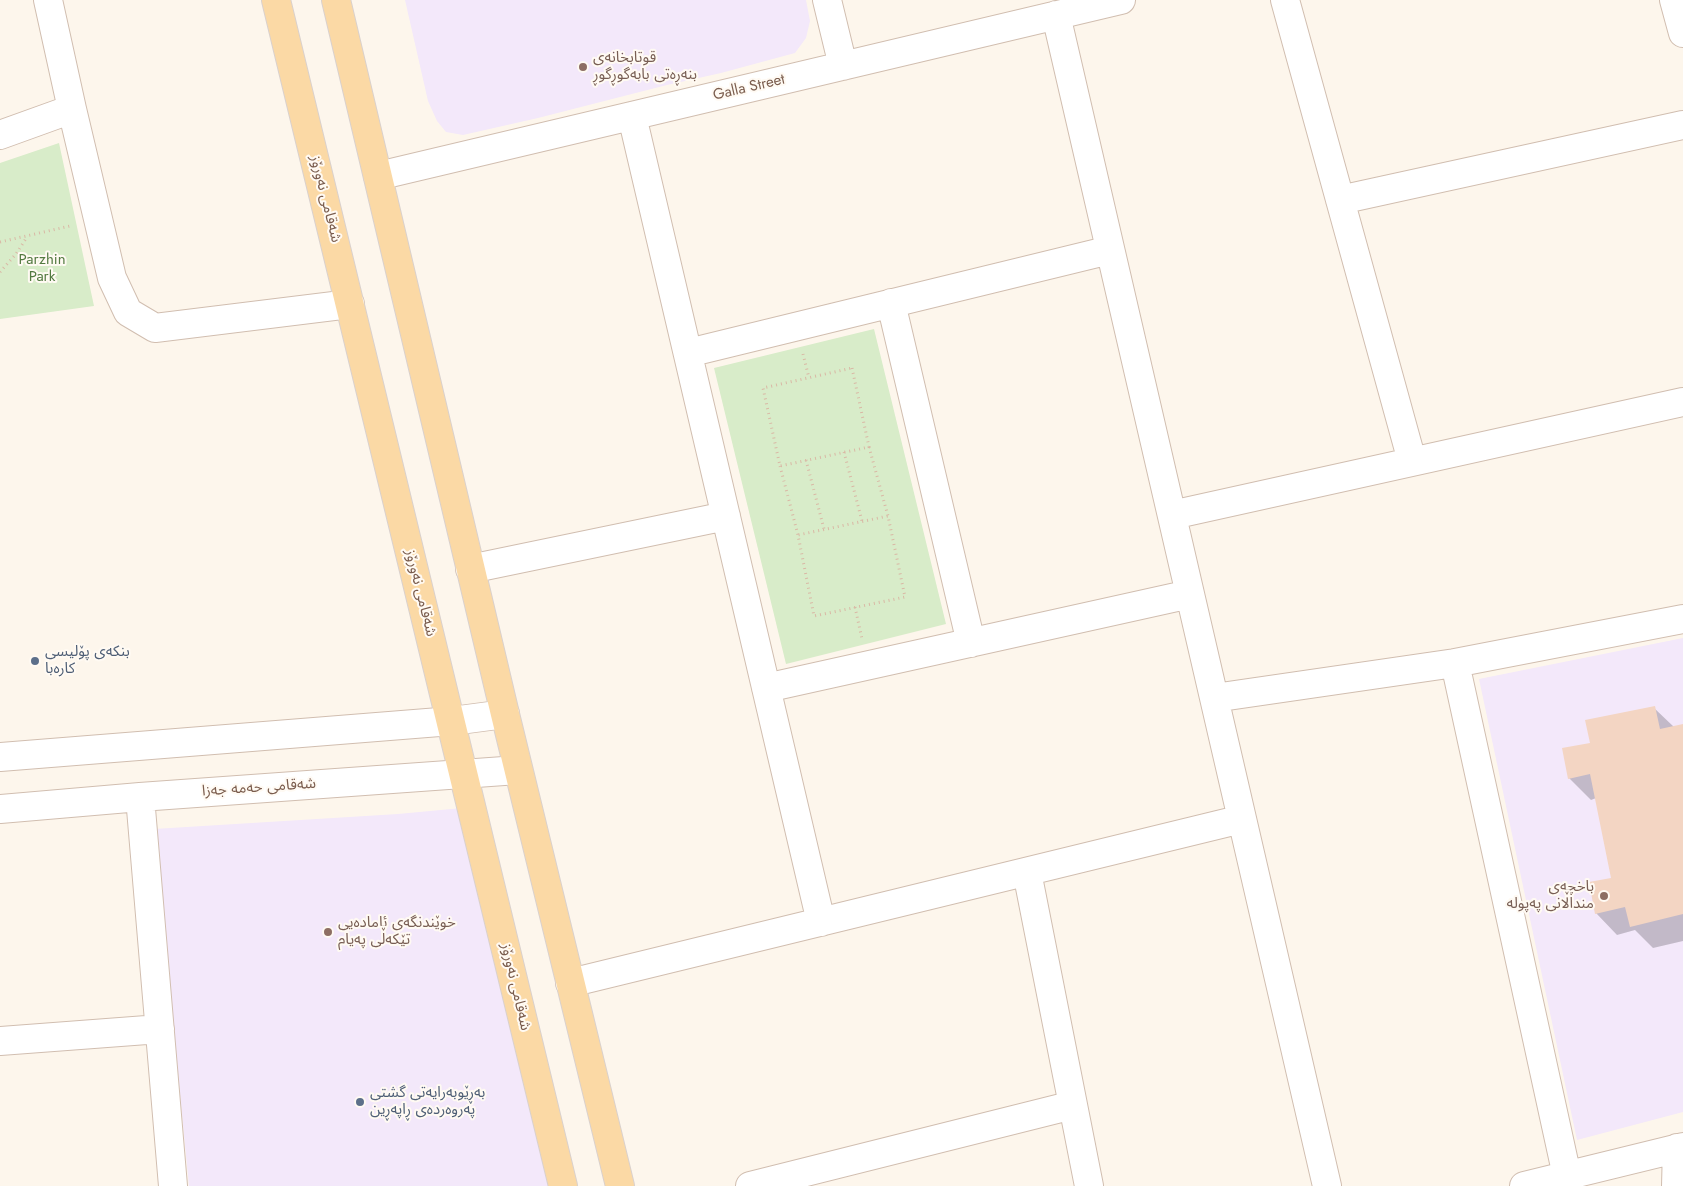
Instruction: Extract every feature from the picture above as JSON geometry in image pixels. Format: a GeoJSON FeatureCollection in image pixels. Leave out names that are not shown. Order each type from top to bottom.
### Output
{"type":"FeatureCollection","features":[{"type":"Feature","properties":{"kind":"main road","name":"شەقامی نەورۆز"},"geometry":{"type":"LineString","coordinates":[[276,0],[563,1186]]}},
{"type":"Feature","properties":{"kind":"main road"},"geometry":{"type":"LineString","coordinates":[[336,0],[518,770],[620,1186]]}},
{"type":"Feature","properties":{"kind":"street"},"geometry":{"type":"LineString","coordinates":[[48,0],[112,278],[128,312],[155,328],[350,304]]}},
{"type":"Feature","properties":{"kind":"street"},"geometry":{"type":"LineString","coordinates":[[827,0],[843,66]]}},
{"type":"Feature","properties":{"kind":"street","name":"Galla Street"},"geometry":{"type":"LineString","coordinates":[[378,176],[1121,0]]}},
{"type":"Feature","properties":{"kind":"street"},"geometry":{"type":"LineString","coordinates":[[1285,0],[1412,461]]}},
{"type":"Feature","properties":{"kind":"street"},"geometry":{"type":"LineString","coordinates":[[1674,0],[1683,33]]}},
{"type":"Feature","properties":{"kind":"street"},"geometry":{"type":"LineString","coordinates":[[1056,15],[1327,1186]]}},
{"type":"Feature","properties":{"kind":"street"},"geometry":{"type":"LineString","coordinates":[[0,135],[72,109]]}},
{"type":"Feature","properties":{"kind":"street"},"geometry":{"type":"LineString","coordinates":[[632,116],[821,922]]}},
{"type":"Feature","properties":{"kind":"street"},"geometry":{"type":"LineString","coordinates":[[1340,200],[1683,125]]}},
{"type":"Feature","properties":{"kind":"street"},"geometry":{"type":"LineString","coordinates":[[688,353],[1110,250]]}},
{"type":"Feature","properties":{"kind":"street"},"geometry":{"type":"LineString","coordinates":[[891,303],[971,643]]}},
{"type":"Feature","properties":{"kind":"street"},"geometry":{"type":"LineString","coordinates":[[1172,515],[1683,402]]}},
{"type":"Feature","properties":{"kind":"street"},"geometry":{"type":"LineString","coordinates":[[470,569],[726,516]]}},
{"type":"Feature","properties":{"kind":"street"},"geometry":{"type":"LineString","coordinates":[[766,688],[1190,594]]}},
{"type":"Feature","properties":{"kind":"street"},"geometry":{"type":"LineString","coordinates":[[1214,698],[1455,663],[1683,619]]}},
{"type":"Feature","properties":{"kind":"street"},"geometry":{"type":"LineString","coordinates":[[1455,663],[1567,1176]]}},
{"type":"Feature","properties":{"kind":"street"},"geometry":{"type":"LineString","coordinates":[[0,757],[452,722],[505,714]]}},
{"type":"Feature","properties":{"kind":"street","name":"شەقامی حەمە جەزا"},"geometry":{"type":"LineString","coordinates":[[0,809],[140,796],[518,770]]}},
{"type":"Feature","properties":{"kind":"street"},"geometry":{"type":"LineString","coordinates":[[140,796],[174,1186]]}},
{"type":"Feature","properties":{"kind":"street"},"geometry":{"type":"LineString","coordinates":[[570,983],[1242,819]]}},
{"type":"Feature","properties":{"kind":"street"},"geometry":{"type":"LineString","coordinates":[[1028,872],[1089,1186]]}},
{"type":"Feature","properties":{"kind":"street"},"geometry":{"type":"LineString","coordinates":[[0,1040],[160,1030]]}},
{"type":"Feature","properties":{"kind":"street"},"geometry":{"type":"LineString","coordinates":[[750,1186],[1073,1105]]}},
{"type":"Feature","properties":{"kind":"street"},"geometry":{"type":"LineString","coordinates":[[1524,1186],[1680,1148],[1676,1186]]}},
{"type":"Feature","properties":{"kind":"path"},"geometry":{"type":"LineString","coordinates":[[0,242],[72,226]]}},
{"type":"Feature","properties":{"kind":"path"},"geometry":{"type":"LineString","coordinates":[[0,272],[16,254],[27,236]]}},
{"type":"Feature","properties":{"kind":"path"},"geometry":{"type":"LineString","coordinates":[[852,368],[869,446],[888,516],[905,597],[814,616],[798,534],[780,466],[763,388],[852,368]]}},
{"type":"Feature","properties":{"kind":"path"},"geometry":{"type":"LineString","coordinates":[[780,466],[869,446]]}},
{"type":"Feature","properties":{"kind":"path"},"geometry":{"type":"LineString","coordinates":[[844,452],[862,521]]}},
{"type":"Feature","properties":{"kind":"path"},"geometry":{"type":"LineString","coordinates":[[806,460],[824,529]]}},
{"type":"Feature","properties":{"kind":"path"},"geometry":{"type":"LineString","coordinates":[[798,534],[888,516]]}},
{"type":"Feature","properties":{"kind":"shaded area","name":"قوتابخانەی بنەڕەتی بابەگوڕگوڕ"},"geometry":{"type":"Polygon","coordinates":[[[405,0],[806,0],[810,21],[806,38],[795,53],[721,73],[463,135],[446,132],[437,121],[428,101],[405,0]]]}},
{"type":"Feature","properties":{"kind":"shaded area","name":"باخچەی منداڵانی پەپولە"},"geometry":{"type":"Polygon","coordinates":[[[1683,638],[1683,1112],[1577,1140],[1479,679],[1683,638]]]}},
{"type":"Feature","properties":{"kind":"shaded area","name":"خوێندنگەی ئامادەیی تێکەڵی پەیام"},"geometry":{"type":"Polygon","coordinates":[[[462,808],[551,1186],[189,1186],[154,829],[398,814],[462,808]]]}},
{"type":"Feature","properties":{"kind":"green space","name":"Parzhin Park"},"geometry":{"type":"Polygon","coordinates":[[[59,143],[94,306],[0,319],[0,163],[59,143]]]}},
{"type":"Feature","properties":{"kind":"green space"},"geometry":{"type":"Polygon","coordinates":[[[874,329],[946,624],[786,664],[714,368],[874,329]]]}},
{"type":"Feature","properties":{"kind":"building"},"geometry":{"type":"Polygon","coordinates":[[[1655,706],[1660,729],[1683,724],[1683,914],[1630,927],[1625,907],[1595,914],[1589,882],[1611,878],[1590,774],[1568,779],[1562,748],[1590,743],[1585,720],[1655,706]]]}},
{"type":"Feature","properties":{"kind":"place","name":"قوتابخانەی بنەڕەتی بابەگوڕگوڕ"},"geometry":{"type":"Point","coordinates":[583,67]}},
{"type":"Feature","properties":{"kind":"place","name":"بنکەی پۆلیسی کارەبا"},"geometry":{"type":"Point","coordinates":[35,661]}},
{"type":"Feature","properties":{"kind":"place","name":"باخچەی منداڵانی پەپولە"},"geometry":{"type":"Point","coordinates":[1604,896]}},
{"type":"Feature","properties":{"kind":"place","name":"خوێندنگەی ئامادەیی تێکەڵی پەیام"},"geometry":{"type":"Point","coordinates":[328,932]}},
{"type":"Feature","properties":{"kind":"place","name":"بەڕێوبەرایەتی گشتی پەروەردەی ڕاپەڕین"},"geometry":{"type":"Point","coordinates":[360,1102]}}]}
